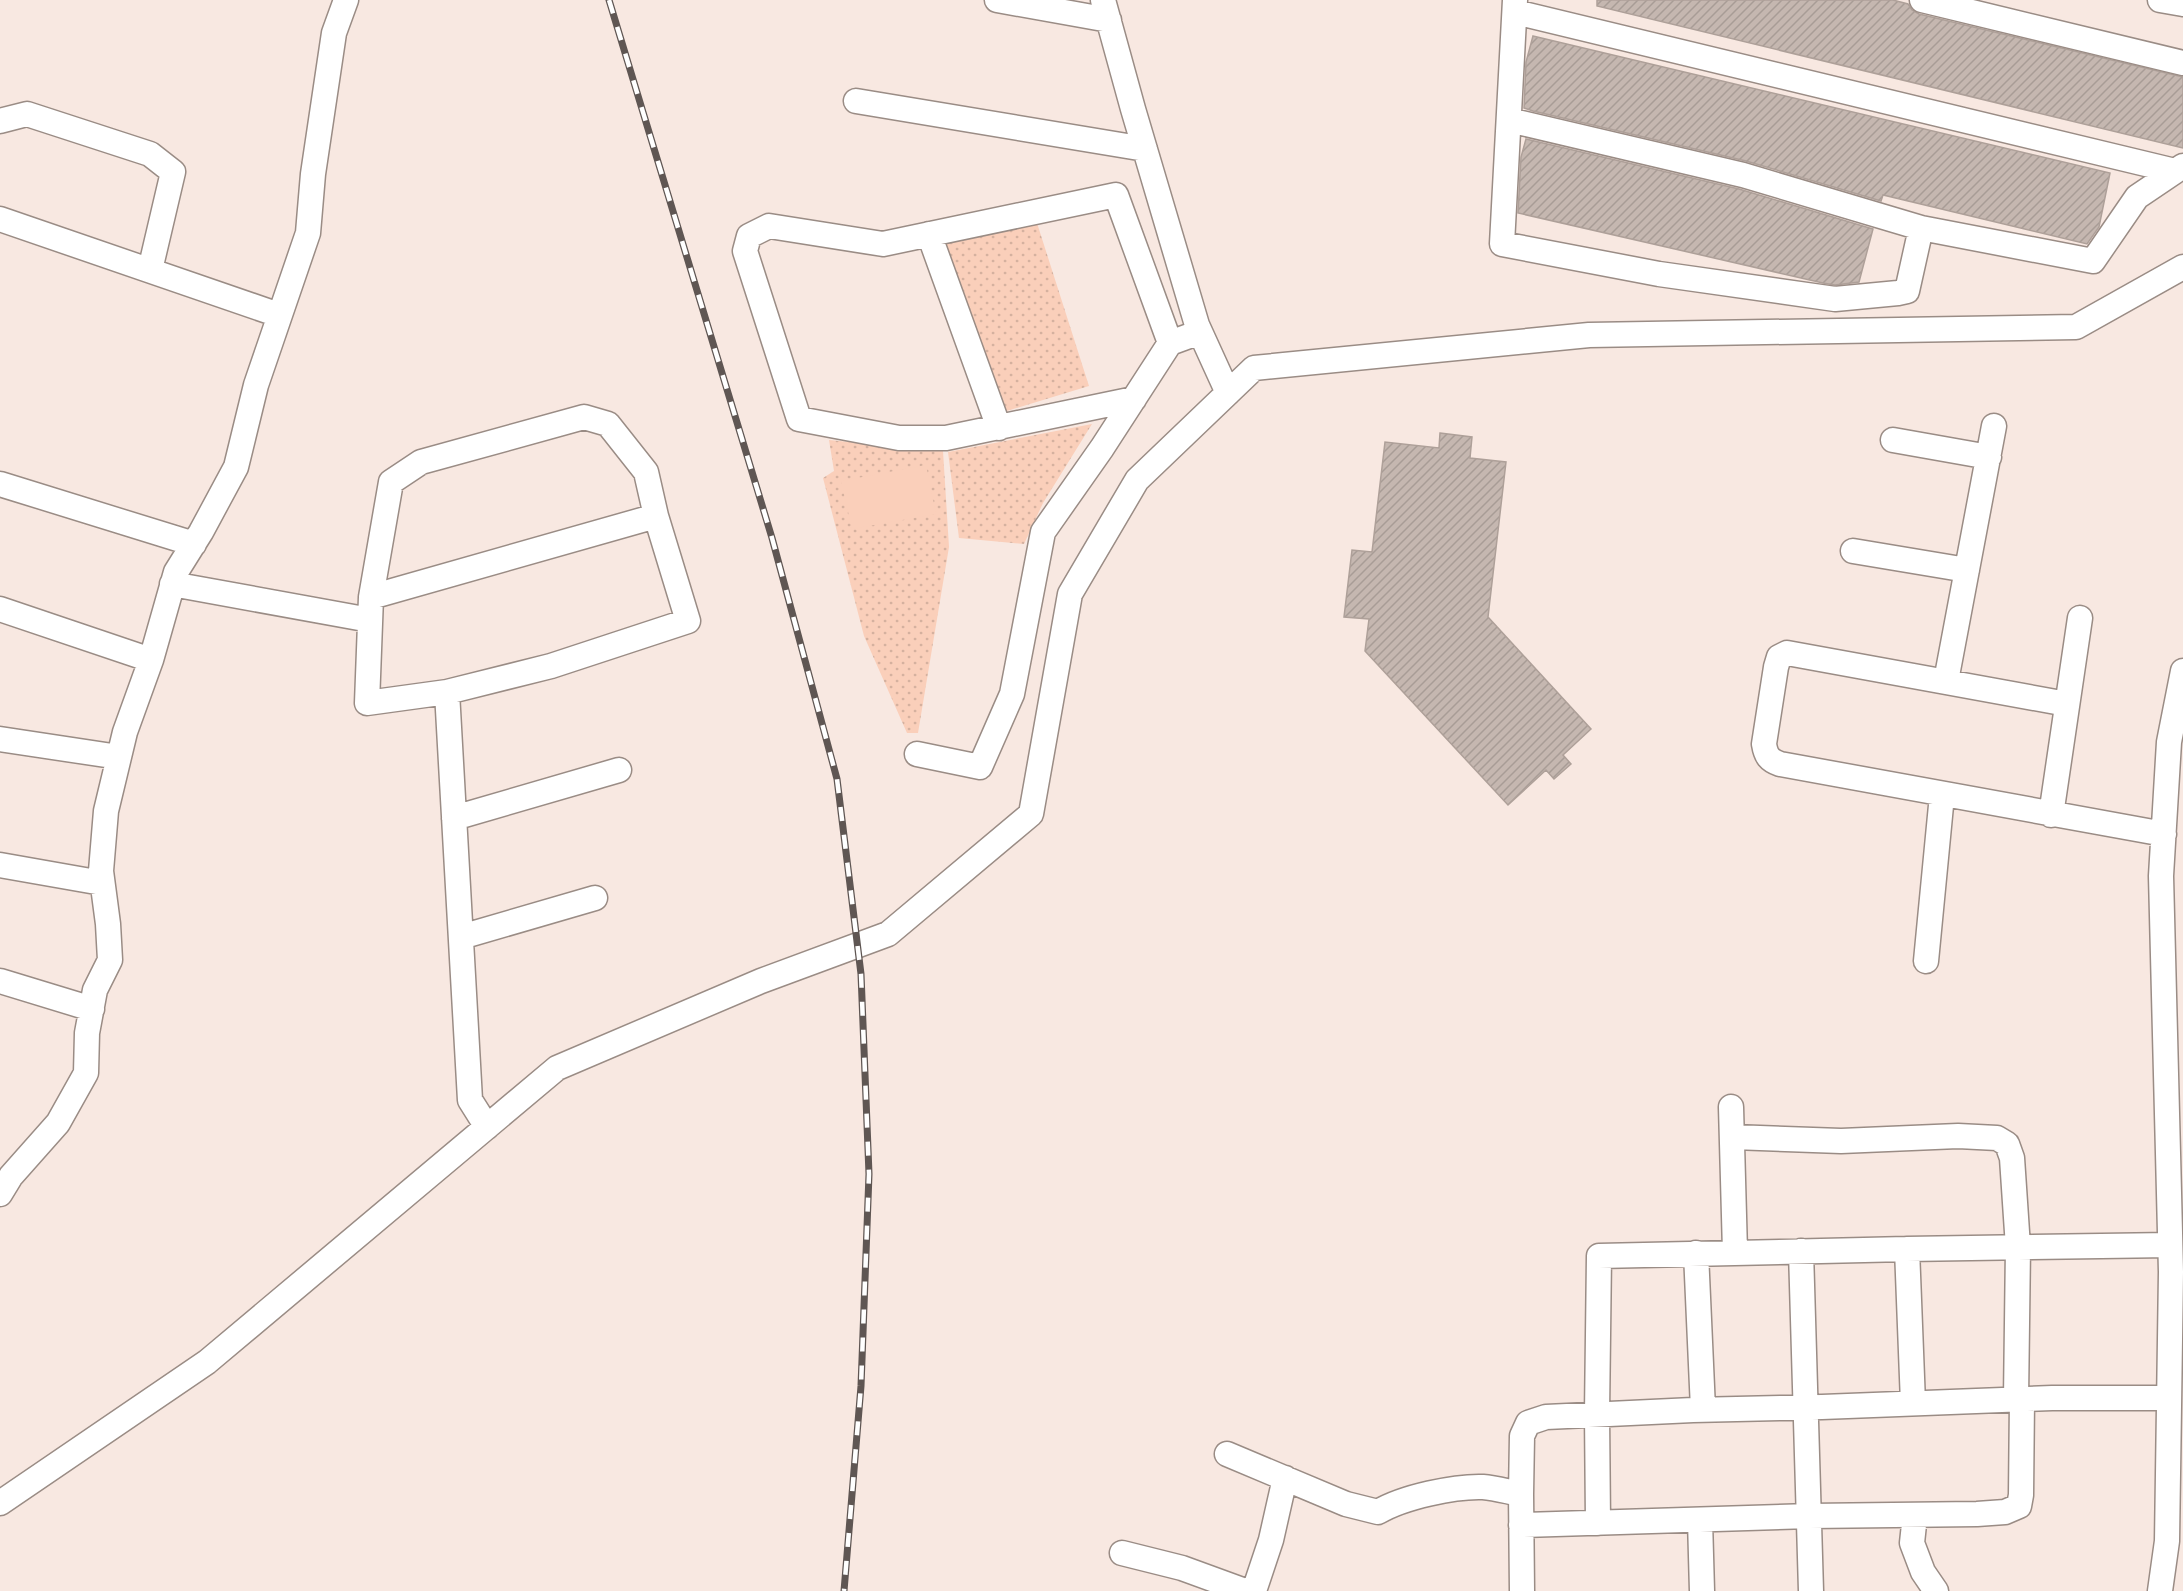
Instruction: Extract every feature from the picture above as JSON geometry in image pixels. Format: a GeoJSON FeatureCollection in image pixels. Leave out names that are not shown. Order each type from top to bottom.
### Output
{"type":"FeatureCollection","features":[{"type":"Feature","properties":{"kind":"street"},"geometry":{"type":"LineString","coordinates":[[0,1194],[10,1176],[58,1123],[86,1073],[87,1033],[95,990],[110,960],[101,871],[106,811],[125,732],[151,660],[176,572],[236,467],[256,385],[308,233],[313,174],[334,33],[346,0]]}},
{"type":"Feature","properties":{"kind":"street"},"geometry":{"type":"LineString","coordinates":[[998,0],[1106,10],[1200,332],[1228,393]]}},
{"type":"Feature","properties":{"kind":"street"},"geometry":{"type":"LineString","coordinates":[[1922,0],[2183,63]]}},
{"type":"Feature","properties":{"kind":"street"},"geometry":{"type":"LineString","coordinates":[[2160,0],[2183,4]]}},
{"type":"Feature","properties":{"kind":"street"},"geometry":{"type":"LineString","coordinates":[[1921,228],[1907,291],[1836,299],[1659,274],[1502,244],[1515,6],[2179,169]]}},
{"type":"Feature","properties":{"kind":"street"},"geometry":{"type":"LineString","coordinates":[[856,101],[1145,148]]}},
{"type":"Feature","properties":{"kind":"street"},"geometry":{"type":"LineString","coordinates":[[0,121],[27,114],[150,153],[173,172],[150,270]]}},
{"type":"Feature","properties":{"kind":"street"},"geometry":{"type":"LineString","coordinates":[[1509,120],[1743,175],[1921,228],[2093,261],[2137,197],[2179,169]]}},
{"type":"Feature","properties":{"kind":"street"},"geometry":{"type":"LineString","coordinates":[[1134,399],[946,438],[899,438],[799,419],[745,251],[749,236],[769,226],[883,244],[1116,195],[1170,343]]}},
{"type":"Feature","properties":{"kind":"street"},"geometry":{"type":"LineString","coordinates":[[0,219],[279,315]]}},
{"type":"Feature","properties":{"kind":"street"},"geometry":{"type":"LineString","coordinates":[[929,234],[999,428]]}},
{"type":"Feature","properties":{"kind":"street"},"geometry":{"type":"LineString","coordinates":[[0,1503],[207,1362],[557,1068],[761,981],[888,934],[1031,814],[1070,594],[1137,480],[1254,368],[1589,335],[2076,327],[2183,267]]}},
{"type":"Feature","properties":{"kind":"street"},"geometry":{"type":"LineString","coordinates":[[916,754],[980,767],[1012,694],[1043,532],[1170,343],[1200,332]]}},
{"type":"Feature","properties":{"kind":"street"},"geometry":{"type":"LineString","coordinates":[[584,417],[608,424],[646,472],[656,516],[688,621],[551,666],[447,693],[367,703],[371,609],[391,482],[421,462],[584,417]]}},
{"type":"Feature","properties":{"kind":"street"},"geometry":{"type":"LineString","coordinates":[[1946,681],[1994,426]]}},
{"type":"Feature","properties":{"kind":"street"},"geometry":{"type":"LineString","coordinates":[[1893,440],[1989,457]]}},
{"type":"Feature","properties":{"kind":"street"},"geometry":{"type":"LineString","coordinates":[[0,484],[194,544]]}},
{"type":"Feature","properties":{"kind":"street"},"geometry":{"type":"LineString","coordinates":[[172,584],[371,609],[656,516]]}},
{"type":"Feature","properties":{"kind":"street"},"geometry":{"type":"LineString","coordinates":[[1853,550],[1967,570]]}},
{"type":"Feature","properties":{"kind":"street"},"geometry":{"type":"LineString","coordinates":[[0,609],[151,660]]}},
{"type":"Feature","properties":{"kind":"street"},"geometry":{"type":"LineString","coordinates":[[2051,815],[2080,618]]}},
{"type":"Feature","properties":{"kind":"street"},"geometry":{"type":"LineString","coordinates":[[2067,704],[1786,653],[1779,657],[1776,666],[1764,744],[1766,755],[1771,761],[1780,764],[2164,834]]}},
{"type":"Feature","properties":{"kind":"street"},"geometry":{"type":"LineString","coordinates":[[2160,1591],[2167,1540],[2170,1245],[2162,876],[2169,742],[2183,671]]}},
{"type":"Feature","properties":{"kind":"street"},"geometry":{"type":"LineString","coordinates":[[447,693],[470,1100],[487,1126]]}},
{"type":"Feature","properties":{"kind":"street"},"geometry":{"type":"LineString","coordinates":[[0,739],[119,757]]}},
{"type":"Feature","properties":{"kind":"street"},"geometry":{"type":"LineString","coordinates":[[454,818],[619,770]]}},
{"type":"Feature","properties":{"kind":"street"},"geometry":{"type":"LineString","coordinates":[[1926,961],[1942,795]]}},
{"type":"Feature","properties":{"kind":"street"},"geometry":{"type":"LineString","coordinates":[[0,865],[102,883]]}},
{"type":"Feature","properties":{"kind":"street"},"geometry":{"type":"LineString","coordinates":[[461,937],[596,898]]}},
{"type":"Feature","properties":{"kind":"street"},"geometry":{"type":"LineString","coordinates":[[0,981],[92,1009]]}},
{"type":"Feature","properties":{"kind":"street"},"geometry":{"type":"LineString","coordinates":[[1731,1107],[1735,1252]]}},
{"type":"Feature","properties":{"kind":"street"},"geometry":{"type":"LineString","coordinates":[[1521,1525],[2005,1512],[2019,1506],[2021,1495],[2018,1247],[2012,1158],[2007,1144],[1997,1137],[1958,1136],[1841,1141],[1733,1137]]}},
{"type":"Feature","properties":{"kind":"street"},"geometry":{"type":"LineString","coordinates":[[1599,1523],[1597,1414],[1599,1256],[2170,1245]]}},
{"type":"Feature","properties":{"kind":"street"},"geometry":{"type":"LineString","coordinates":[[1907,1249],[1913,1403]]}},
{"type":"Feature","properties":{"kind":"street"},"geometry":{"type":"LineString","coordinates":[[1801,1251],[1811,1591]]}},
{"type":"Feature","properties":{"kind":"street"},"geometry":{"type":"LineString","coordinates":[[1696,1253],[1703,1409]]}},
{"type":"Feature","properties":{"kind":"street"},"geometry":{"type":"LineString","coordinates":[[1522,1591],[1522,1436],[1528,1424],[1546,1417],[1703,1409],[1806,1408],[2019,1399],[2169,1398]]}},
{"type":"Feature","properties":{"kind":"street"},"geometry":{"type":"LineString","coordinates":[[1227,1454],[1346,1504],[1378,1512],[1392,1504],[1434,1492],[1483,1487],[1521,1494]]}},
{"type":"Feature","properties":{"kind":"street"},"geometry":{"type":"LineString","coordinates":[[1254,1591],[1271,1540],[1285,1478]]}},
{"type":"Feature","properties":{"kind":"street"},"geometry":{"type":"LineString","coordinates":[[1915,1515],[1912,1543],[1923,1572],[1936,1591]]}},
{"type":"Feature","properties":{"kind":"street"},"geometry":{"type":"LineString","coordinates":[[1700,1520],[1702,1591]]}},
{"type":"Feature","properties":{"kind":"street"},"geometry":{"type":"LineString","coordinates":[[1122,1553],[1182,1568],[1245,1591]]}},
{"type":"Feature","properties":{"kind":"shaded area"},"geometry":{"type":"Polygon","coordinates":[[[1037,223],[1089,386],[1000,413],[940,239],[1037,223]]]}},
{"type":"Feature","properties":{"kind":"shaded area"},"geometry":{"type":"Polygon","coordinates":[[[1092,424],[1043,503],[1024,544],[959,538],[948,452],[1092,424]]]}},
{"type":"Feature","properties":{"kind":"shaded area"},"geometry":{"type":"Polygon","coordinates":[[[829,440],[943,451],[949,547],[918,733],[907,733],[864,636],[823,478],[834,471],[829,440]]]}},
{"type":"Feature","properties":{"kind":"shaded area"},"geometry":{"type":"Polygon","coordinates":[[[926,465],[936,514],[852,529],[841,481],[926,465]]]}},
{"type":"Feature","properties":{"kind":"building"},"geometry":{"type":"Polygon","coordinates":[[[1597,0],[1893,0],[1908,4],[1919,14],[2183,77],[2183,148],[1597,6],[1597,0]]]}},
{"type":"Feature","properties":{"kind":"building"},"geometry":{"type":"Polygon","coordinates":[[[1533,36],[2110,173],[2099,227],[2087,244],[1883,195],[1881,201],[1746,161],[1524,108],[1526,62],[1533,36]]]}},
{"type":"Feature","properties":{"kind":"building"},"geometry":{"type":"Polygon","coordinates":[[[1526,139],[1739,189],[1873,229],[1859,282],[1835,285],[1823,283],[1518,213],[1521,157],[1526,139]]]}},
{"type":"Feature","properties":{"kind":"building"},"geometry":{"type":"Polygon","coordinates":[[[1440,433],[1472,437],[1470,458],[1506,462],[1488,617],[1591,729],[1563,755],[1571,764],[1554,779],[1546,770],[1508,805],[1365,651],[1369,619],[1344,617],[1352,550],[1372,552],[1385,442],[1439,448],[1440,433]]]}},
{"type":"Feature","properties":{"kind":"railway"},"geometry":{"type":"LineString","coordinates":[[609,0],[772,538],[837,779],[861,974],[869,1174],[861,1386],[844,1591]]}}]}
